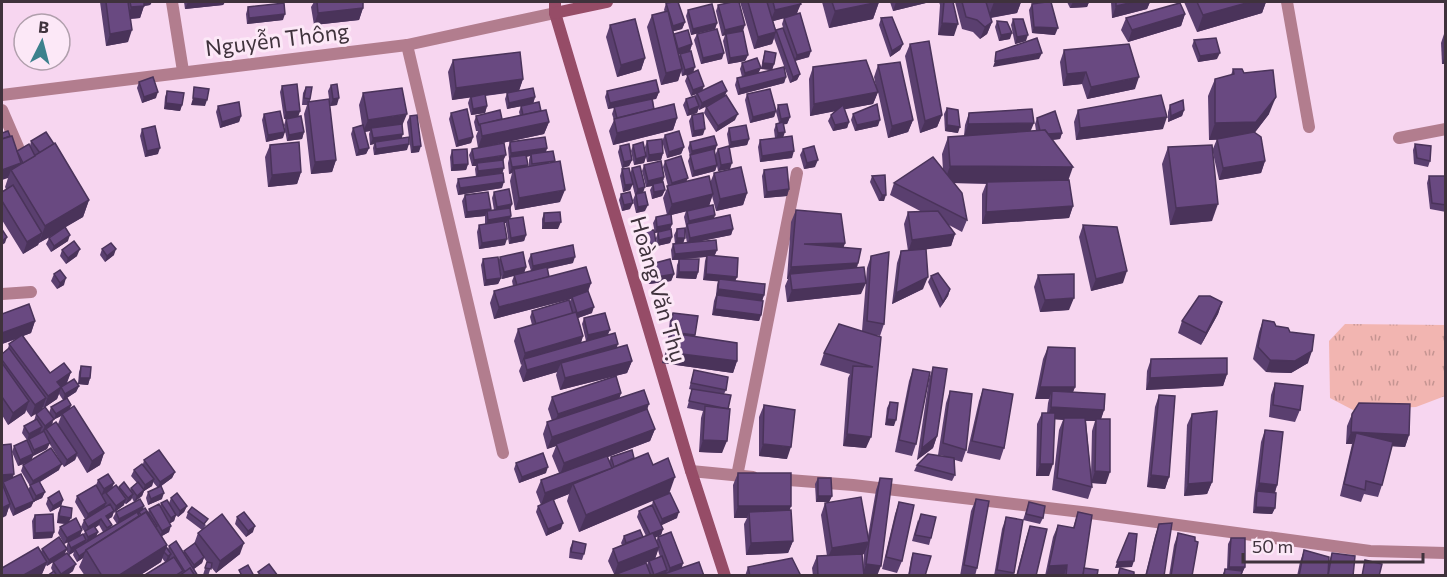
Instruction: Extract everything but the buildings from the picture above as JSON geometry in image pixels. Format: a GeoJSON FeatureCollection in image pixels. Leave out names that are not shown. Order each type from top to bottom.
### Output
{"type":"FeatureCollection","features":[{"type":"Feature","properties":{"kind":"main road"},"geometry":{"type":"LineString","coordinates":[[555,7],[607,2]]}},
{"type":"Feature","properties":{"kind":"main road","name":"Hoàng Văn Thụ"},"geometry":{"type":"LineString","coordinates":[[555,7],[691,471],[725,576]]}},
{"type":"Feature","properties":{"kind":"street"},"geometry":{"type":"LineString","coordinates":[[172,2],[183,70]]}},
{"type":"Feature","properties":{"kind":"street"},"geometry":{"type":"LineString","coordinates":[[1287,2],[1309,127]]}},
{"type":"Feature","properties":{"kind":"street","name":"Nguyễn Thông"},"geometry":{"type":"LineString","coordinates":[[2,95],[183,70],[407,45],[555,7]]}},
{"type":"Feature","properties":{"kind":"street"},"geometry":{"type":"LineString","coordinates":[[407,45],[503,453]]}},
{"type":"Feature","properties":{"kind":"street"},"geometry":{"type":"LineString","coordinates":[[2,110],[18,147]]}},
{"type":"Feature","properties":{"kind":"street"},"geometry":{"type":"LineString","coordinates":[[1399,138],[1446,129]]}},
{"type":"Feature","properties":{"kind":"street"},"geometry":{"type":"LineString","coordinates":[[737,476],[797,173]]}},
{"type":"Feature","properties":{"kind":"street"},"geometry":{"type":"LineString","coordinates":[[2,294],[31,292]]}},
{"type":"Feature","properties":{"kind":"street"},"geometry":{"type":"LineString","coordinates":[[691,471],[853,485],[1370,551],[1446,553]]}},
{"type":"Feature","properties":{"kind":"green space"},"geometry":{"type":"Polygon","coordinates":[[[1345,324],[1445,325],[1445,396],[1416,407],[1353,410],[1330,398],[1329,341],[1345,324]]]}}]}
